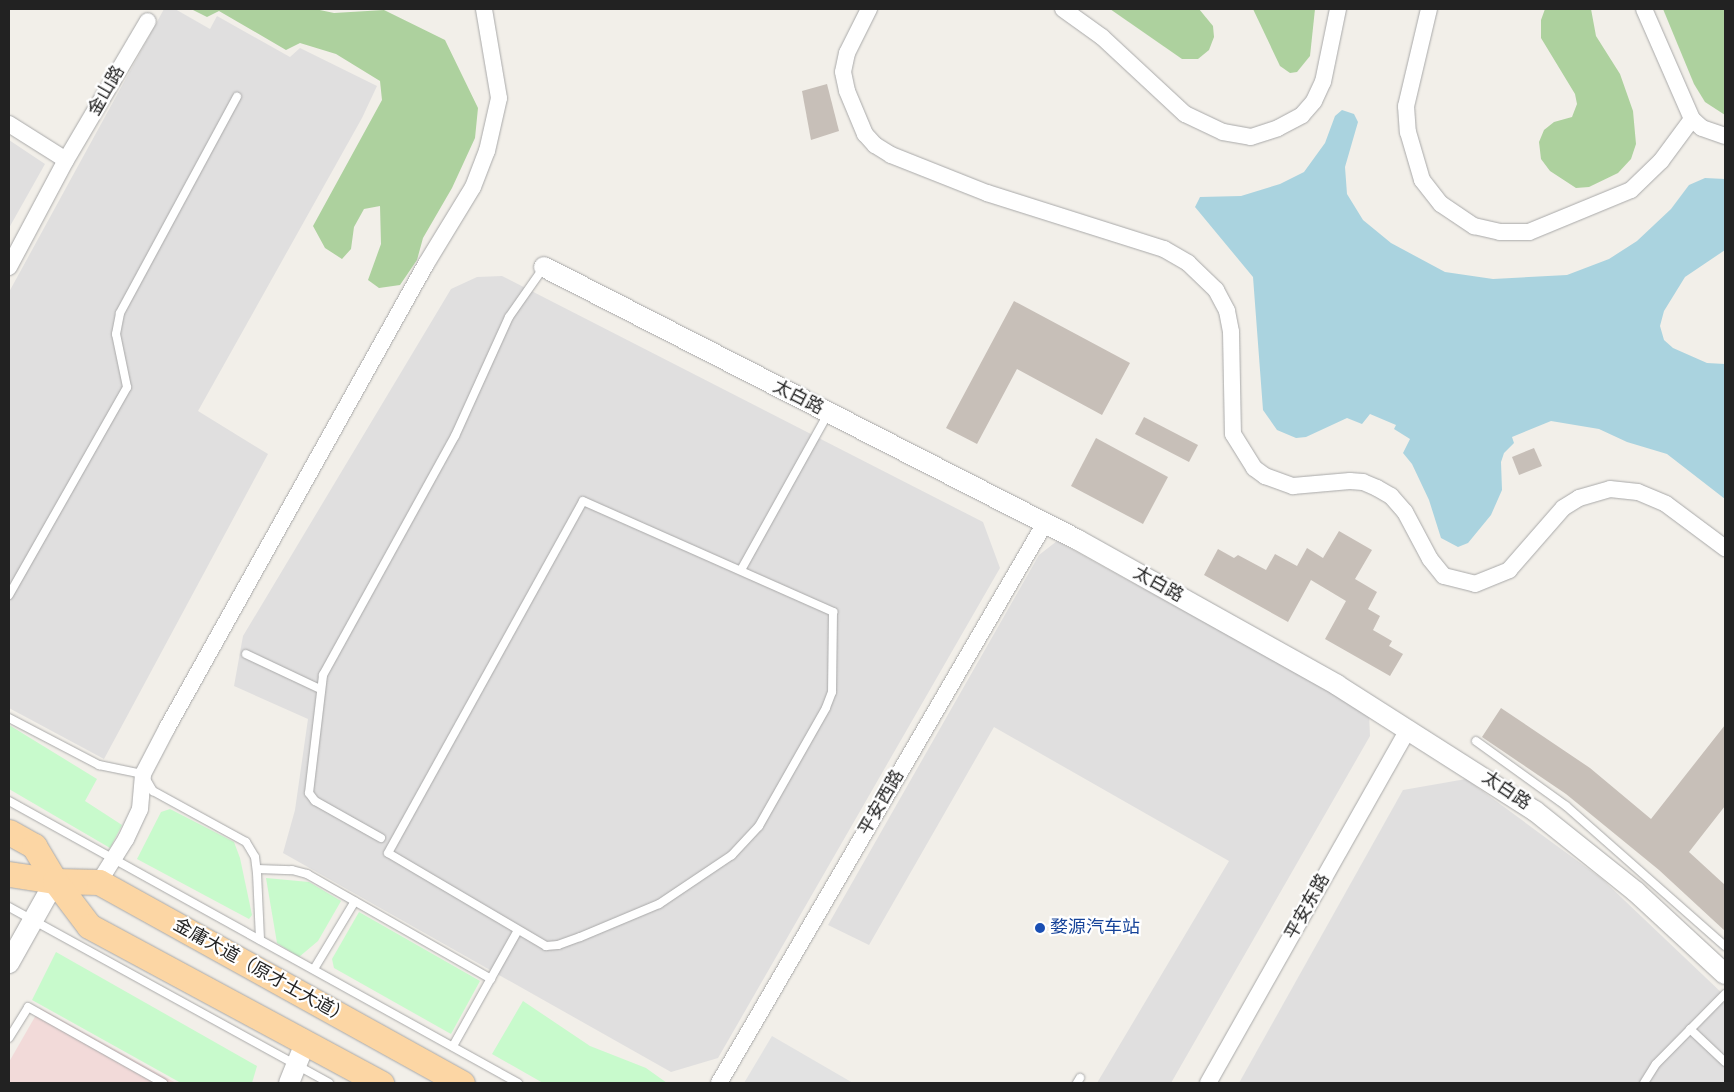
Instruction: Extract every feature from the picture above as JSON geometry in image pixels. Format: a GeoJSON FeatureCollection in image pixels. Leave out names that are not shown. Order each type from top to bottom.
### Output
{"type":"FeatureCollection","features":[{"type":"Feature","properties":{"kind":"main road"},"geometry":{"type":"LineString","coordinates":[[9,832],[34,846],[55,881],[89,926],[381,1083]]}},
{"type":"Feature","properties":{"kind":"main road","name":"金庸大道（原才士大道）"},"geometry":{"type":"LineString","coordinates":[[9,874],[55,881],[99,882],[462,1083]]}},
{"type":"Feature","properties":{"kind":"street"},"geometry":{"type":"LineString","coordinates":[[99,882],[140,809],[143,774],[426,264],[473,187],[487,152],[499,98],[484,9]]}},
{"type":"Feature","properties":{"kind":"street"},"geometry":{"type":"LineString","coordinates":[[869,9],[847,53],[843,72],[847,91],[865,134],[891,155],[987,193],[1164,249],[1188,263],[1216,290],[1227,310],[1231,332],[1234,434],[1254,468],[1265,476],[1293,486],[1350,481],[1364,482],[1377,488],[1391,496],[1405,512],[1430,559],[1444,576],[1475,584],[1509,570],[1563,508],[1579,498],[1610,488],[1638,492],[1666,504],[1725,548]]}},
{"type":"Feature","properties":{"kind":"street"},"geometry":{"type":"LineString","coordinates":[[1063,9],[1102,37],[1185,114],[1223,132],[1251,137],[1278,128],[1302,115],[1314,101],[1323,82],[1338,9]]}},
{"type":"Feature","properties":{"kind":"street"},"geometry":{"type":"LineString","coordinates":[[1429,9],[1406,106],[1408,132],[1422,180],[1441,204],[1474,226],[1500,232],[1529,232],[1631,190],[1661,161],[1692,119]]}},
{"type":"Feature","properties":{"kind":"street"},"geometry":{"type":"LineString","coordinates":[[1644,9],[1692,119],[1702,128],[1725,136]]}},
{"type":"Feature","properties":{"kind":"street","name":"金山路"},"geometry":{"type":"LineString","coordinates":[[9,267],[66,160],[148,21]]}},
{"type":"Feature","properties":{"kind":"street"},"geometry":{"type":"LineString","coordinates":[[9,124],[66,160]]}},
{"type":"Feature","properties":{"kind":"street","name":"太白路"},"geometry":{"type":"LineString","coordinates":[[544,267],[1045,524],[1337,685],[1535,811],[1636,892],[1725,974]]}},
{"type":"Feature","properties":{"kind":"street","name":"平安西路"},"geometry":{"type":"LineString","coordinates":[[720,1083],[1045,524]]}},
{"type":"Feature","properties":{"kind":"street","name":"平安东路"},"geometry":{"type":"LineString","coordinates":[[1208,1083],[1408,730]]}},
{"type":"Feature","properties":{"kind":"street"},"geometry":{"type":"LineString","coordinates":[[9,962],[55,881]]}},
{"type":"Feature","properties":{"kind":"street"},"geometry":{"type":"LineString","coordinates":[[292,1074],[306,1041]]}},
{"type":"Feature","properties":{"kind":"lane"},"geometry":{"type":"LineString","coordinates":[[9,595],[127,386],[116,334],[120,313],[237,98]]}},
{"type":"Feature","properties":{"kind":"lane"},"geometry":{"type":"LineString","coordinates":[[381,838],[315,801],[308,793],[320,689],[328,667],[455,436],[509,317],[544,267]]}},
{"type":"Feature","properties":{"kind":"lane"},"geometry":{"type":"LineString","coordinates":[[741,570],[828,414]]}},
{"type":"Feature","properties":{"kind":"lane"},"geometry":{"type":"LineString","coordinates":[[583,501],[833,612],[829,700],[759,826],[732,855],[659,904],[558,945],[546,946],[517,932],[388,853],[583,501]]}},
{"type":"Feature","properties":{"kind":"lane"},"geometry":{"type":"LineString","coordinates":[[246,654],[320,689]]}},
{"type":"Feature","properties":{"kind":"lane"},"geometry":{"type":"LineString","coordinates":[[9,718],[99,765],[143,774],[153,790],[246,842],[257,869],[260,940]]}},
{"type":"Feature","properties":{"kind":"lane"},"geometry":{"type":"LineString","coordinates":[[1476,741],[1566,806],[1725,946]]}},
{"type":"Feature","properties":{"kind":"lane"},"geometry":{"type":"LineString","coordinates":[[9,801],[518,1083]]}},
{"type":"Feature","properties":{"kind":"lane"},"geometry":{"type":"LineString","coordinates":[[257,869],[292,870],[307,874],[491,979]]}},
{"type":"Feature","properties":{"kind":"lane"},"geometry":{"type":"LineString","coordinates":[[314,969],[355,901]]}},
{"type":"Feature","properties":{"kind":"lane"},"geometry":{"type":"LineString","coordinates":[[9,907],[292,1074],[329,1083]]}},
{"type":"Feature","properties":{"kind":"lane"},"geometry":{"type":"LineString","coordinates":[[453,1046],[517,932]]}},
{"type":"Feature","properties":{"kind":"lane"},"geometry":{"type":"LineString","coordinates":[[1644,1083],[1656,1064],[1725,994]]}},
{"type":"Feature","properties":{"kind":"lane"},"geometry":{"type":"LineString","coordinates":[[9,1038],[28,1007],[163,1083]]}},
{"type":"Feature","properties":{"kind":"lane"},"geometry":{"type":"LineString","coordinates":[[1690,1029],[1725,1062]]}},
{"type":"Feature","properties":{"kind":"shaded area"},"geometry":{"type":"Polygon","coordinates":[[[164,9],[175,9],[210,29],[217,16],[290,57],[300,48],[377,86],[362,118],[198,411],[268,454],[104,759],[9,708],[9,292],[164,9]]]}},
{"type":"Feature","properties":{"kind":"shaded area"},"geometry":{"type":"Polygon","coordinates":[[[9,140],[45,164],[9,228],[9,140]]]}},
{"type":"Feature","properties":{"kind":"shaded area"},"geometry":{"type":"Polygon","coordinates":[[[502,276],[983,522],[1000,568],[718,1058],[671,1072],[283,853],[295,810],[308,719],[234,686],[243,636],[451,289],[477,277],[502,276]]]}},
{"type":"Feature","properties":{"kind":"shaded area"},"geometry":{"type":"Polygon","coordinates":[[[1057,541],[1369,713],[1370,736],[1171,1083],[1097,1083],[1229,861],[994,727],[869,945],[828,925],[1039,555],[1057,541]]]}},
{"type":"Feature","properties":{"kind":"shaded area"},"geometry":{"type":"Polygon","coordinates":[[[1466,779],[1602,879],[1725,996],[1725,1083],[1239,1083],[1403,790],[1466,779]]]}},
{"type":"Feature","properties":{"kind":"shaded area"},"geometry":{"type":"Polygon","coordinates":[[[40,1008],[176,1083],[9,1083],[9,1062],[40,1008]]]}},
{"type":"Feature","properties":{"kind":"shaded area"},"geometry":{"type":"Polygon","coordinates":[[[772,1036],[853,1083],[744,1083],[772,1036]]]}},
{"type":"Feature","properties":{"kind":"green space"},"geometry":{"type":"Polygon","coordinates":[[[191,9],[315,9],[334,13],[384,10],[445,40],[478,108],[475,138],[452,188],[423,238],[417,260],[400,285],[379,288],[368,280],[381,244],[380,206],[364,209],[354,227],[351,249],[342,259],[325,248],[313,226],[382,100],[380,81],[336,54],[300,43],[286,50],[219,11],[207,17],[191,9]]]}},
{"type":"Feature","properties":{"kind":"green space"},"geometry":{"type":"Polygon","coordinates":[[[1110,9],[1199,9],[1213,26],[1214,37],[1209,50],[1198,59],[1182,59],[1110,9]]]}},
{"type":"Feature","properties":{"kind":"green space"},"geometry":{"type":"Polygon","coordinates":[[[1253,9],[1315,9],[1310,56],[1297,72],[1290,73],[1280,66],[1253,9]]]}},
{"type":"Feature","properties":{"kind":"green space"},"geometry":{"type":"Polygon","coordinates":[[[1545,9],[1591,9],[1596,36],[1620,74],[1633,111],[1636,144],[1631,159],[1618,173],[1589,187],[1576,188],[1550,171],[1541,159],[1539,142],[1544,130],[1554,122],[1572,117],[1577,104],[1575,94],[1541,38],[1541,20],[1545,9]]]}},
{"type":"Feature","properties":{"kind":"green space"},"geometry":{"type":"Polygon","coordinates":[[[1663,9],[1725,9],[1725,115],[1705,102],[1694,84],[1663,9]]]}},
{"type":"Feature","properties":{"kind":"green space"},"geometry":{"type":"Polygon","coordinates":[[[9,725],[97,779],[85,801],[122,825],[110,848],[9,789],[9,725]]]}},
{"type":"Feature","properties":{"kind":"green space"},"geometry":{"type":"Polygon","coordinates":[[[170,809],[234,842],[240,858],[252,915],[249,919],[137,859],[161,812],[170,809]]]}},
{"type":"Feature","properties":{"kind":"green space"},"geometry":{"type":"Polygon","coordinates":[[[266,878],[309,882],[341,901],[318,941],[299,957],[277,943],[266,878]]]}},
{"type":"Feature","properties":{"kind":"green space"},"geometry":{"type":"Polygon","coordinates":[[[359,912],[480,981],[451,1034],[334,968],[332,959],[359,912]]]}},
{"type":"Feature","properties":{"kind":"green space"},"geometry":{"type":"Polygon","coordinates":[[[56,952],[257,1066],[252,1083],[181,1083],[32,1000],[56,952]]]}},
{"type":"Feature","properties":{"kind":"green space"},"geometry":{"type":"Polygon","coordinates":[[[523,1001],[590,1046],[646,1068],[667,1083],[543,1083],[492,1054],[523,1001]]]}},
{"type":"Feature","properties":{"kind":"water"},"geometry":{"type":"Polygon","coordinates":[[[1342,110],[1354,114],[1358,122],[1345,167],[1347,194],[1363,220],[1391,243],[1445,272],[1493,279],[1567,275],[1609,259],[1637,241],[1671,209],[1689,185],[1705,178],[1725,179],[1725,250],[1685,277],[1664,311],[1660,326],[1664,340],[1673,348],[1707,363],[1725,364],[1725,499],[1667,454],[1627,442],[1599,429],[1551,421],[1512,437],[1514,443],[1504,453],[1501,462],[1502,490],[1491,515],[1468,543],[1458,547],[1441,538],[1429,500],[1412,464],[1403,453],[1410,439],[1394,429],[1396,425],[1370,414],[1362,424],[1347,418],[1306,437],[1296,438],[1277,430],[1263,410],[1253,277],[1195,207],[1200,197],[1241,196],[1280,184],[1304,172],[1325,143],[1335,116],[1342,110]]]}},
{"type":"Feature","properties":{"kind":"building"},"geometry":{"type":"Polygon","coordinates":[[[827,84],[839,131],[811,140],[802,91],[827,84]]]}},
{"type":"Feature","properties":{"kind":"building"},"geometry":{"type":"Polygon","coordinates":[[[1014,301],[1130,363],[1102,415],[1017,369],[977,444],[946,428],[1014,301]]]}},
{"type":"Feature","properties":{"kind":"building"},"geometry":{"type":"Polygon","coordinates":[[[1144,417],[1198,445],[1189,462],[1135,434],[1144,417]]]}},
{"type":"Feature","properties":{"kind":"building"},"geometry":{"type":"Polygon","coordinates":[[[1096,438],[1168,477],[1143,524],[1071,486],[1096,438]]]}},
{"type":"Feature","properties":{"kind":"building"},"geometry":{"type":"Polygon","coordinates":[[[1534,448],[1542,466],[1519,475],[1512,457],[1534,448]]]}},
{"type":"Feature","properties":{"kind":"building"},"geometry":{"type":"Polygon","coordinates":[[[1339,531],[1372,550],[1355,579],[1377,592],[1368,609],[1380,616],[1373,630],[1392,641],[1389,646],[1403,654],[1390,676],[1325,639],[1346,601],[1311,580],[1288,622],[1204,575],[1218,549],[1234,558],[1238,555],[1266,570],[1275,554],[1297,566],[1307,548],[1323,558],[1339,531]]]}},
{"type":"Feature","properties":{"kind":"building"},"geometry":{"type":"Polygon","coordinates":[[[1501,708],[1590,768],[1651,819],[1725,725],[1725,806],[1689,852],[1725,885],[1725,931],[1659,870],[1566,794],[1482,737],[1501,708]]]}},
{"type":"Feature","properties":{"kind":"place","name":"婺源汽车站"},"geometry":{"type":"Point","coordinates":[1040,928]}}]}
